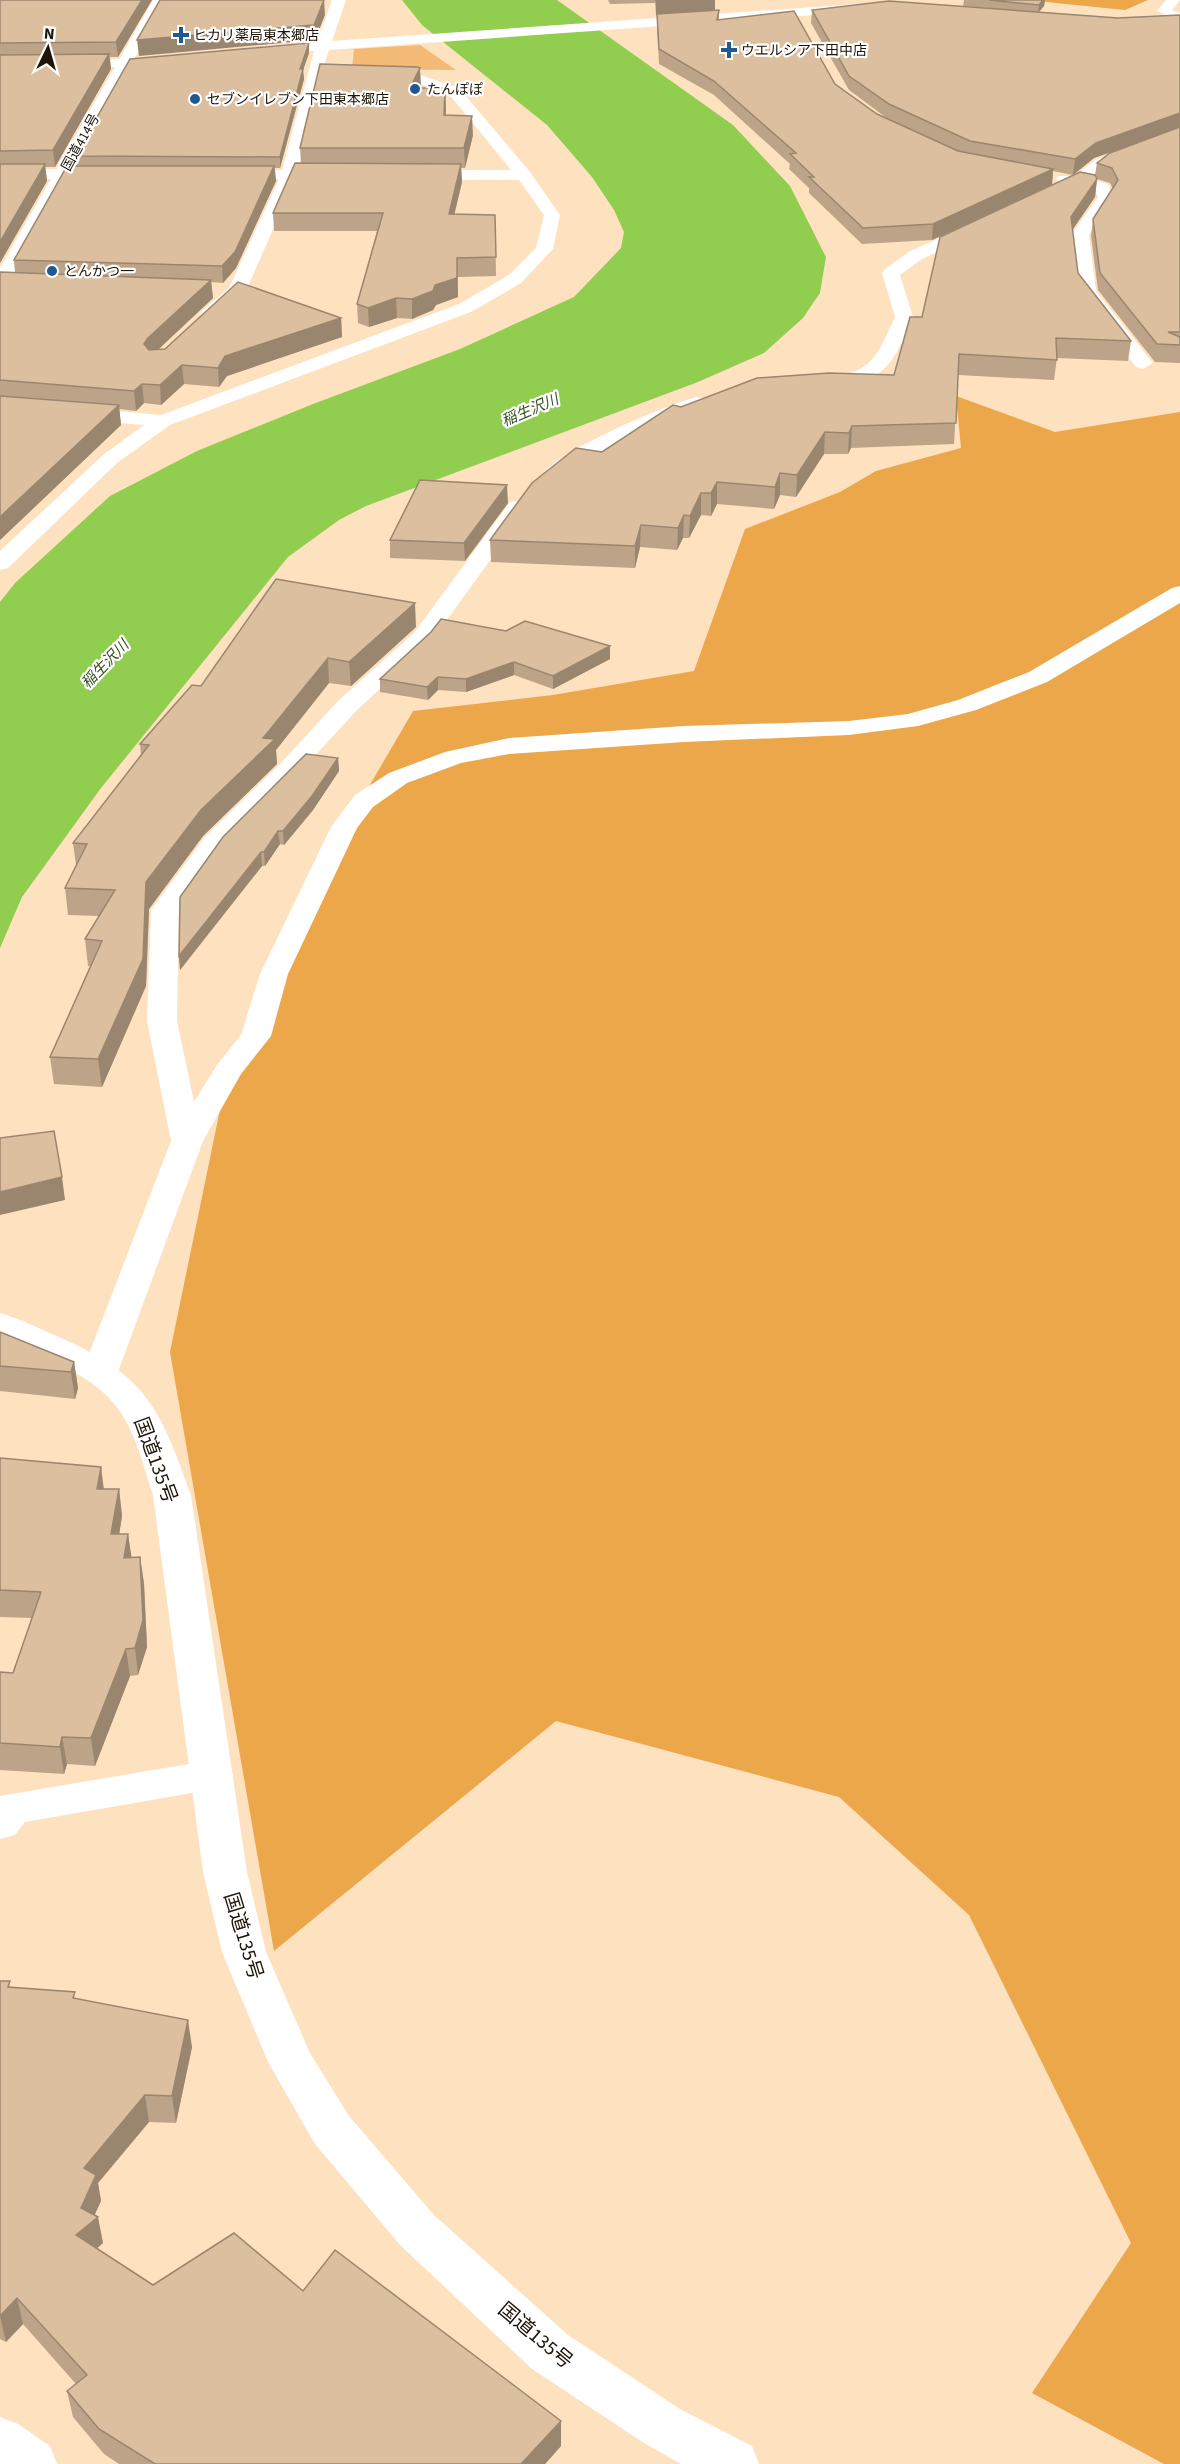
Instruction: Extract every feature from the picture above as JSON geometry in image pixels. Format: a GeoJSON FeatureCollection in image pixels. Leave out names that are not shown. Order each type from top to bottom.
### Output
{"type":"FeatureCollection","features":[{"type":"Feature","properties":{"kind":"main road","name":"国道414号"},"geometry":{"type":"LineString","coordinates":[[0,284],[160,0]]}},
{"type":"Feature","properties":{"kind":"main road"},"geometry":{"type":"LineString","coordinates":[[197,326],[228,296],[237,291],[289,174],[313,75],[339,0]]}},
{"type":"Feature","properties":{"kind":"main road"},"geometry":{"type":"LineString","coordinates":[[1173,0],[1164,11],[1180,20]]}},
{"type":"Feature","properties":{"kind":"main road"},"geometry":{"type":"LineString","coordinates":[[245,52],[417,37],[611,24],[798,18],[864,5]]}},
{"type":"Feature","properties":{"kind":"main road"},"geometry":{"type":"LineString","coordinates":[[1157,23],[1180,20]]}},
{"type":"Feature","properties":{"kind":"main road"},"geometry":{"type":"LineString","coordinates":[[0,64],[125,63],[178,58]]}},
{"type":"Feature","properties":{"kind":"main road"},"geometry":{"type":"LineString","coordinates":[[0,563],[110,459],[163,421],[377,339],[465,308],[515,279],[544,249],[552,215],[524,174],[454,91],[420,79],[313,75]]}},
{"type":"Feature","properties":{"kind":"main road"},"geometry":{"type":"LineString","coordinates":[[1035,201],[1078,181],[1101,163],[1180,134]]}},
{"type":"Feature","properties":{"kind":"main road"},"geometry":{"type":"LineString","coordinates":[[0,174],[110,174]]}},
{"type":"Feature","properties":{"kind":"main road"},"geometry":{"type":"LineString","coordinates":[[218,174],[348,174]]}},
{"type":"Feature","properties":{"kind":"main road"},"geometry":{"type":"LineString","coordinates":[[395,174],[524,174]]}},
{"type":"Feature","properties":{"kind":"main road"},"geometry":{"type":"LineString","coordinates":[[1044,175],[1102,187],[1106,197],[1080,235],[1088,292],[1143,363]]}},
{"type":"Feature","properties":{"kind":"main road"},"geometry":{"type":"LineString","coordinates":[[805,386],[827,386],[861,379],[882,365],[904,317],[891,273],[916,255],[992,221]]}},
{"type":"Feature","properties":{"kind":"main road"},"geometry":{"type":"LineString","coordinates":[[0,284],[24,284]]}},
{"type":"Feature","properties":{"kind":"main road"},"geometry":{"type":"LineString","coordinates":[[214,290],[237,291],[259,298]]}},
{"type":"Feature","properties":{"kind":"main road"},"geometry":{"type":"LineString","coordinates":[[356,331],[377,339]]}},
{"type":"Feature","properties":{"kind":"main road"},"geometry":{"type":"LineString","coordinates":[[187,1141],[162,1021],[165,910],[214,843],[289,769],[348,705],[422,638],[532,488],[588,450],[649,419],[720,396]]}},
{"type":"Feature","properties":{"kind":"main road"},"geometry":{"type":"LineString","coordinates":[[0,407],[163,421]]}},
{"type":"Feature","properties":{"kind":"main road"},"geometry":{"type":"LineString","coordinates":[[100,1372],[187,1141],[228,1071],[256,1036],[274,974],[344,827],[364,801],[398,778],[454,758],[510,746],[684,734],[849,728],[909,721],[967,705],[1038,677],[1180,593]]}},
{"type":"Feature","properties":{"kind":"main road","name":"国道135号"},"geometry":{"type":"LineString","coordinates":[[0,1324],[100,1372],[133,1403],[151,1436],[172,1495],[225,1872],[244,1952],[291,2062],[332,2130],[417,2230],[550,2352],[662,2426],[733,2464]]}},
{"type":"Feature","properties":{"kind":"main road"},"geometry":{"type":"LineString","coordinates":[[0,1823],[12,1808],[212,1776]]}},
{"type":"Feature","properties":{"kind":"main road"},"geometry":{"type":"LineString","coordinates":[[0,2442],[31,2464]]}},
{"type":"Feature","properties":{"kind":"shaded area"},"geometry":{"type":"Polygon","coordinates":[[[1027,0],[1148,0],[1125,10],[1027,0]]]}},
{"type":"Feature","properties":{"kind":"shaded area"},"geometry":{"type":"Polygon","coordinates":[[[420,45],[456,70],[352,69],[354,49],[420,45]]]}},
{"type":"Feature","properties":{"kind":"shaded area"},"geometry":{"type":"Polygon","coordinates":[[[956,396],[1055,432],[1180,412],[1180,2464],[1164,2464],[1032,2393],[1131,2243],[969,1915],[839,1797],[556,1721],[274,1951],[170,1352],[228,1071],[367,790],[413,711],[553,695],[694,671],[745,529],[840,492],[876,471],[961,448],[956,396]]]}},
{"type":"Feature","properties":{"kind":"water","name":"稲生沢川"},"geometry":{"type":"Polygon","coordinates":[[[402,0],[557,0],[733,125],[790,186],[826,257],[820,293],[803,318],[764,353],[698,382],[366,506],[339,520],[288,557],[101,788],[22,897],[0,948],[0,602],[15,583],[110,496],[197,451],[313,404],[460,349],[574,297],[621,248],[624,232],[614,210],[592,177],[547,125],[422,25],[402,0]]]}},
{"type":"Feature","properties":{"kind":"building"},"geometry":{"type":"Polygon","coordinates":[[[0,0],[142,0],[116,42],[0,43],[0,0]]]}},
{"type":"Feature","properties":{"kind":"building"},"geometry":{"type":"Polygon","coordinates":[[[160,0],[324,0],[314,25],[137,40],[160,0]]]}},
{"type":"Feature","properties":{"kind":"building"},"geometry":{"type":"Polygon","coordinates":[[[989,0],[1043,0],[1039,5],[989,0]]]}},
{"type":"Feature","properties":{"kind":"building"},"geometry":{"type":"Polygon","coordinates":[[[889,1],[1118,18],[1180,15],[1180,113],[1096,143],[1075,159],[970,141],[889,104],[849,76],[812,10],[889,1]]]}},
{"type":"Feature","properties":{"kind":"building"},"geometry":{"type":"Polygon","coordinates":[[[719,10],[717,20],[794,11],[835,84],[877,114],[958,151],[1053,169],[933,224],[863,228],[809,177],[814,177],[790,154],[796,153],[714,81],[659,49],[657,14],[719,10]]]}},
{"type":"Feature","properties":{"kind":"building"},"geometry":{"type":"Polygon","coordinates":[[[309,43],[300,69],[303,69],[280,157],[75,156],[130,59],[309,43]]]}},
{"type":"Feature","properties":{"kind":"building"},"geometry":{"type":"Polygon","coordinates":[[[109,54],[53,150],[0,151],[0,55],[109,54]]]}},
{"type":"Feature","properties":{"kind":"building"},"geometry":{"type":"Polygon","coordinates":[[[320,64],[420,68],[410,88],[445,88],[444,115],[472,116],[464,148],[300,148],[320,64]]]}},
{"type":"Feature","properties":{"kind":"building"},"geometry":{"type":"Polygon","coordinates":[[[1180,127],[1180,332],[1168,332],[1180,337],[1180,345],[1157,344],[1100,273],[1093,219],[1118,180],[1112,168],[1097,163],[1110,153],[1180,127]]]}},
{"type":"Feature","properties":{"kind":"building"},"geometry":{"type":"Polygon","coordinates":[[[295,163],[461,164],[449,214],[495,215],[496,257],[457,258],[457,278],[435,285],[433,291],[412,299],[396,298],[368,308],[357,304],[383,213],[273,213],[295,163]]]}},
{"type":"Feature","properties":{"kind":"building"},"geometry":{"type":"Polygon","coordinates":[[[0,164],[45,164],[0,242],[0,164]]]}},
{"type":"Feature","properties":{"kind":"building"},"geometry":{"type":"Polygon","coordinates":[[[67,166],[274,166],[235,252],[222,266],[14,260],[67,166]]]}},
{"type":"Feature","properties":{"kind":"building"},"geometry":{"type":"Polygon","coordinates":[[[1080,172],[1095,175],[1097,179],[1071,217],[1078,273],[1131,341],[1056,338],[1057,360],[959,354],[956,423],[852,426],[849,433],[825,432],[797,475],[780,473],[775,487],[717,482],[711,493],[701,493],[690,516],[684,515],[678,528],[641,525],[635,546],[490,540],[532,483],[576,448],[602,452],[673,405],[681,407],[757,378],[829,373],[894,375],[910,317],[922,317],[940,237],[1080,172]]]}},
{"type":"Feature","properties":{"kind":"building"},"geometry":{"type":"Polygon","coordinates":[[[0,272],[211,280],[147,339],[144,344],[149,350],[165,349],[238,282],[341,318],[225,356],[218,368],[182,365],[160,385],[142,384],[134,391],[0,380],[0,272]]]}},
{"type":"Feature","properties":{"kind":"building"},"geometry":{"type":"Polygon","coordinates":[[[0,396],[119,405],[0,517],[0,396]]]}},
{"type":"Feature","properties":{"kind":"building"},"geometry":{"type":"Polygon","coordinates":[[[420,480],[507,485],[464,543],[390,540],[420,480]]]}},
{"type":"Feature","properties":{"kind":"building"},"geometry":{"type":"Polygon","coordinates":[[[276,579],[415,603],[349,662],[328,658],[263,738],[275,739],[201,810],[146,882],[143,959],[98,1059],[50,1057],[102,941],[85,939],[115,890],[65,888],[87,844],[73,843],[149,745],[140,744],[192,685],[201,686],[276,579]]]}},
{"type":"Feature","properties":{"kind":"building"},"geometry":{"type":"Polygon","coordinates":[[[441,619],[506,631],[525,621],[610,646],[553,676],[514,662],[466,679],[438,677],[427,687],[380,679],[431,632],[441,619]]]}},
{"type":"Feature","properties":{"kind":"building"},"geometry":{"type":"Polygon","coordinates":[[[306,754],[338,758],[312,796],[283,831],[278,831],[264,852],[261,852],[179,956],[180,897],[223,837],[306,754]]]}},
{"type":"Feature","properties":{"kind":"building"},"geometry":{"type":"Polygon","coordinates":[[[54,1131],[62,1177],[0,1192],[0,1138],[54,1131]]]}},
{"type":"Feature","properties":{"kind":"building"},"geometry":{"type":"Polygon","coordinates":[[[0,1332],[74,1362],[71,1372],[0,1366],[0,1332]]]}},
{"type":"Feature","properties":{"kind":"building"},"geometry":{"type":"Polygon","coordinates":[[[0,1458],[101,1467],[97,1489],[119,1489],[111,1534],[128,1534],[124,1558],[140,1557],[143,1620],[135,1648],[126,1649],[91,1738],[62,1737],[60,1747],[0,1743],[0,1672],[13,1673],[41,1592],[0,1590],[0,1458]]]}},
{"type":"Feature","properties":{"kind":"building"},"geometry":{"type":"Polygon","coordinates":[[[0,1981],[10,1981],[8,1987],[75,1992],[73,1998],[188,2020],[172,2096],[145,2095],[84,2168],[96,2175],[81,2208],[98,2217],[76,2235],[153,2285],[234,2233],[303,2291],[335,2250],[561,2421],[521,2464],[155,2464],[99,2429],[67,2391],[87,2375],[17,2298],[0,2316],[0,1981]]]}},
{"type":"Feature","properties":{"kind":"place","name":"ヒカリ薬局東本郷店"},"geometry":{"type":"Point","coordinates":[181,35]}},
{"type":"Feature","properties":{"kind":"place","name":"ウエルシア下田中店"},"geometry":{"type":"Point","coordinates":[729,50]}},
{"type":"Feature","properties":{"kind":"place","name":"たんぽぽ"},"geometry":{"type":"Point","coordinates":[415,89]}},
{"type":"Feature","properties":{"kind":"place","name":"セブンイレブン下田東本郷店"},"geometry":{"type":"Point","coordinates":[195,99]}},
{"type":"Feature","properties":{"kind":"place","name":"とんかつ一"},"geometry":{"type":"Point","coordinates":[52,271]}}]}
